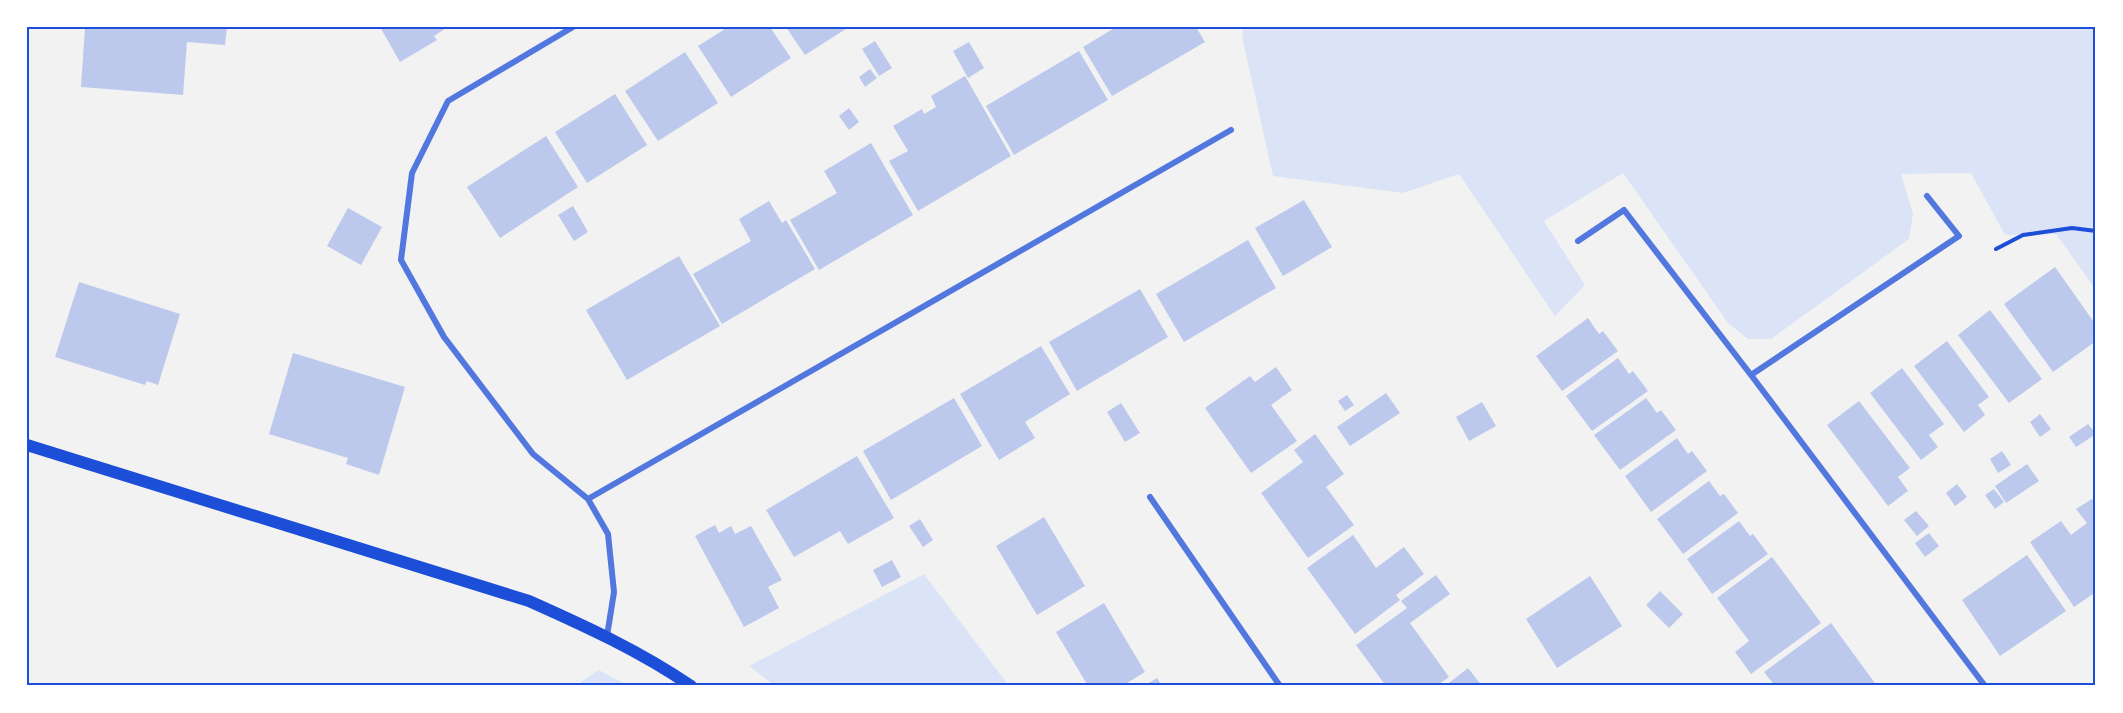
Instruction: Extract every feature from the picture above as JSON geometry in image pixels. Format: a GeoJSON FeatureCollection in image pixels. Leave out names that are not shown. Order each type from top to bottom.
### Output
{"type":"FeatureCollection","features":[{"type":"Feature","properties":{"kind":"main road"},"geometry":{"type":"LineString","coordinates":[[27,445],[529,601],[607,636],[658,664],[690,686]]}},
{"type":"Feature","properties":{"kind":"street"},"geometry":{"type":"LineString","coordinates":[[573,27],[448,101],[412,173],[401,260],[444,337],[533,454],[588,499],[608,534],[614,592],[607,636]]}},
{"type":"Feature","properties":{"kind":"street"},"geometry":{"type":"LineString","coordinates":[[588,499],[1231,129]]}},
{"type":"Feature","properties":{"kind":"street"},"geometry":{"type":"LineString","coordinates":[[1751,375],[1959,236],[1927,196]]}},
{"type":"Feature","properties":{"kind":"street"},"geometry":{"type":"LineString","coordinates":[[1578,241],[1624,210],[1985,686]]}},
{"type":"Feature","properties":{"kind":"street"},"geometry":{"type":"LineString","coordinates":[[1150,497],[1280,686]]}},
{"type":"Feature","properties":{"kind":"path"},"geometry":{"type":"LineString","coordinates":[[1996,249],[2023,235],[2072,228],[2096,231]]}},
{"type":"Feature","properties":{"kind":"shaded area"},"geometry":{"type":"Polygon","coordinates":[[[1244,27],[2096,27],[2096,290],[2056,234],[2005,235],[1971,173],[1901,174],[1913,214],[1909,239],[1771,339],[1748,339],[1728,323],[1623,173],[1544,221],[1585,285],[1555,316],[1459,174],[1403,193],[1273,176],[1242,36],[1244,27]]]}},
{"type":"Feature","properties":{"kind":"shaded area"},"geometry":{"type":"Polygon","coordinates":[[[924,574],[1009,686],[775,686],[749,666],[924,574]]]}},
{"type":"Feature","properties":{"kind":"shaded area"},"geometry":{"type":"Polygon","coordinates":[[[599,670],[628,686],[575,686],[599,670]]]}},
{"type":"Feature","properties":{"kind":"building"},"geometry":{"type":"Polygon","coordinates":[[[85,27],[227,27],[225,45],[187,42],[183,95],[81,87],[85,27]]]}},
{"type":"Feature","properties":{"kind":"building"},"geometry":{"type":"Polygon","coordinates":[[[380,27],[448,27],[434,36],[437,40],[400,62],[380,27]]]}},
{"type":"Feature","properties":{"kind":"building"},"geometry":{"type":"Polygon","coordinates":[[[728,27],[770,27],[791,58],[731,97],[698,46],[728,27]]]}},
{"type":"Feature","properties":{"kind":"building"},"geometry":{"type":"Polygon","coordinates":[[[786,27],[849,27],[805,55],[786,27]]]}},
{"type":"Feature","properties":{"kind":"building"},"geometry":{"type":"Polygon","coordinates":[[[1116,27],[1196,27],[1205,42],[1112,96],[1083,47],[1116,27]]]}},
{"type":"Feature","properties":{"kind":"building"},"geometry":{"type":"Polygon","coordinates":[[[875,41],[892,68],[879,76],[862,49],[875,41]]]}},
{"type":"Feature","properties":{"kind":"building"},"geometry":{"type":"Polygon","coordinates":[[[969,42],[984,68],[968,78],[953,51],[969,42]]]}},
{"type":"Feature","properties":{"kind":"building"},"geometry":{"type":"Polygon","coordinates":[[[1079,51],[1108,100],[1014,155],[986,106],[1079,51]]]}},
{"type":"Feature","properties":{"kind":"building"},"geometry":{"type":"Polygon","coordinates":[[[685,52],[718,103],[658,141],[625,91],[685,52]]]}},
{"type":"Feature","properties":{"kind":"building"},"geometry":{"type":"Polygon","coordinates":[[[870,69],[877,78],[865,87],[859,77],[870,69]]]}},
{"type":"Feature","properties":{"kind":"building"},"geometry":{"type":"Polygon","coordinates":[[[965,76],[1011,156],[918,211],[889,161],[908,151],[893,126],[922,109],[924,114],[936,107],[931,96],[965,76]]]}},
{"type":"Feature","properties":{"kind":"building"},"geometry":{"type":"Polygon","coordinates":[[[615,94],[647,145],[587,183],[555,132],[615,94]]]}},
{"type":"Feature","properties":{"kind":"building"},"geometry":{"type":"Polygon","coordinates":[[[849,108],[859,122],[849,130],[839,116],[849,108]]]}},
{"type":"Feature","properties":{"kind":"building"},"geometry":{"type":"Polygon","coordinates":[[[546,136],[578,187],[500,238],[467,187],[546,136]]]}},
{"type":"Feature","properties":{"kind":"building"},"geometry":{"type":"Polygon","coordinates":[[[871,143],[913,215],[819,270],[790,220],[837,193],[824,171],[871,143]]]}},
{"type":"Feature","properties":{"kind":"building"},"geometry":{"type":"Polygon","coordinates":[[[1304,200],[1332,247],[1283,276],[1255,228],[1304,200]]]}},
{"type":"Feature","properties":{"kind":"building"},"geometry":{"type":"Polygon","coordinates":[[[769,201],[782,223],[786,220],[815,269],[722,324],[693,274],[751,241],[739,219],[769,201]]]}},
{"type":"Feature","properties":{"kind":"building"},"geometry":{"type":"Polygon","coordinates":[[[573,206],[588,232],[574,241],[558,215],[573,206]]]}},
{"type":"Feature","properties":{"kind":"building"},"geometry":{"type":"Polygon","coordinates":[[[348,208],[382,227],[361,265],[327,246],[348,208]]]}},
{"type":"Feature","properties":{"kind":"building"},"geometry":{"type":"Polygon","coordinates":[[[1248,240],[1276,288],[1184,342],[1156,294],[1248,240]]]}},
{"type":"Feature","properties":{"kind":"building"},"geometry":{"type":"Polygon","coordinates":[[[679,256],[720,326],[627,380],[586,310],[679,256]]]}},
{"type":"Feature","properties":{"kind":"building"},"geometry":{"type":"Polygon","coordinates":[[[2055,267],[2096,325],[2096,341],[2053,372],[2004,304],[2055,267]]]}},
{"type":"Feature","properties":{"kind":"building"},"geometry":{"type":"Polygon","coordinates":[[[79,282],[180,314],[158,385],[147,381],[145,385],[55,357],[79,282]]]}},
{"type":"Feature","properties":{"kind":"building"},"geometry":{"type":"Polygon","coordinates":[[[1140,289],[1168,337],[1077,391],[1049,342],[1140,289]]]}},
{"type":"Feature","properties":{"kind":"building"},"geometry":{"type":"Polygon","coordinates":[[[1990,310],[2042,379],[2009,403],[1958,335],[1990,310]]]}},
{"type":"Feature","properties":{"kind":"building"},"geometry":{"type":"Polygon","coordinates":[[[1588,318],[1599,334],[1603,331],[1618,351],[1562,391],[1536,356],[1588,318]]]}},
{"type":"Feature","properties":{"kind":"building"},"geometry":{"type":"Polygon","coordinates":[[[1947,341],[1989,397],[1978,405],[1985,415],[1964,432],[1914,366],[1947,341]]]}},
{"type":"Feature","properties":{"kind":"building"},"geometry":{"type":"Polygon","coordinates":[[[1041,346],[1070,394],[1025,422],[1035,438],[999,460],[960,394],[1041,346]]]}},
{"type":"Feature","properties":{"kind":"building"},"geometry":{"type":"Polygon","coordinates":[[[293,353],[405,387],[379,475],[346,464],[348,458],[269,434],[293,353]]]}},
{"type":"Feature","properties":{"kind":"building"},"geometry":{"type":"Polygon","coordinates":[[[1618,358],[1629,374],[1633,371],[1648,391],[1592,431],[1566,396],[1618,358]]]}},
{"type":"Feature","properties":{"kind":"building"},"geometry":{"type":"Polygon","coordinates":[[[1276,367],[1292,390],[1271,405],[1297,441],[1251,473],[1205,408],[1250,376],[1255,382],[1276,367]]]}},
{"type":"Feature","properties":{"kind":"building"},"geometry":{"type":"Polygon","coordinates":[[[1902,368],[1944,424],[1929,435],[1938,447],[1921,460],[1870,393],[1902,368]]]}},
{"type":"Feature","properties":{"kind":"building"},"geometry":{"type":"Polygon","coordinates":[[[1386,393],[1400,413],[1350,446],[1337,427],[1386,393]]]}},
{"type":"Feature","properties":{"kind":"building"},"geometry":{"type":"Polygon","coordinates":[[[1347,395],[1354,405],[1345,411],[1338,401],[1347,395]]]}},
{"type":"Feature","properties":{"kind":"building"},"geometry":{"type":"Polygon","coordinates":[[[954,398],[982,446],[891,500],[863,451],[954,398]]]}},
{"type":"Feature","properties":{"kind":"building"},"geometry":{"type":"Polygon","coordinates":[[[1646,398],[1657,413],[1661,410],[1676,430],[1620,470],[1594,435],[1646,398]]]}},
{"type":"Feature","properties":{"kind":"building"},"geometry":{"type":"Polygon","coordinates":[[[1859,401],[1910,468],[1898,477],[1908,491],[1888,506],[1827,425],[1859,401]]]}},
{"type":"Feature","properties":{"kind":"building"},"geometry":{"type":"Polygon","coordinates":[[[1482,402],[1496,426],[1469,441],[1456,417],[1482,402]]]}},
{"type":"Feature","properties":{"kind":"building"},"geometry":{"type":"Polygon","coordinates":[[[1121,403],[1140,433],[1125,442],[1107,412],[1121,403]]]}},
{"type":"Feature","properties":{"kind":"building"},"geometry":{"type":"Polygon","coordinates":[[[2040,414],[2051,429],[2040,437],[2030,422],[2040,414]]]}},
{"type":"Feature","properties":{"kind":"building"},"geometry":{"type":"Polygon","coordinates":[[[2088,424],[2096,434],[2076,447],[2069,437],[2088,424]]]}},
{"type":"Feature","properties":{"kind":"building"},"geometry":{"type":"Polygon","coordinates":[[[1315,434],[1344,474],[1326,487],[1354,525],[1308,558],[1261,493],[1303,462],[1294,450],[1315,434]]]}},
{"type":"Feature","properties":{"kind":"building"},"geometry":{"type":"Polygon","coordinates":[[[1677,438],[1688,454],[1692,451],[1707,471],[1651,512],[1625,476],[1677,438]]]}},
{"type":"Feature","properties":{"kind":"building"},"geometry":{"type":"Polygon","coordinates":[[[2002,451],[2011,465],[1998,473],[1990,459],[2002,451]]]}},
{"type":"Feature","properties":{"kind":"building"},"geometry":{"type":"Polygon","coordinates":[[[857,456],[894,518],[848,544],[840,531],[794,557],[766,510],[857,456]]]}},
{"type":"Feature","properties":{"kind":"building"},"geometry":{"type":"Polygon","coordinates":[[[2027,464],[2039,481],[2006,503],[1995,486],[2027,464]]]}},
{"type":"Feature","properties":{"kind":"building"},"geometry":{"type":"Polygon","coordinates":[[[1709,481],[1720,496],[1724,494],[1738,513],[1683,554],[1657,519],[1709,481]]]}},
{"type":"Feature","properties":{"kind":"building"},"geometry":{"type":"Polygon","coordinates":[[[1957,484],[1967,497],[1955,506],[1946,493],[1957,484]]]}},
{"type":"Feature","properties":{"kind":"building"},"geometry":{"type":"Polygon","coordinates":[[[1994,489],[2004,502],[1995,509],[1985,495],[1994,489]]]}},
{"type":"Feature","properties":{"kind":"building"},"geometry":{"type":"Polygon","coordinates":[[[2092,499],[2096,505],[2096,592],[2074,607],[2030,542],[2061,521],[2071,535],[2087,523],[2076,509],[2092,499]]]}},
{"type":"Feature","properties":{"kind":"building"},"geometry":{"type":"Polygon","coordinates":[[[1916,511],[1929,526],[1917,536],[1904,520],[1916,511]]]}},
{"type":"Feature","properties":{"kind":"building"},"geometry":{"type":"Polygon","coordinates":[[[1044,517],[1085,586],[1037,615],[996,546],[1044,517]]]}},
{"type":"Feature","properties":{"kind":"building"},"geometry":{"type":"Polygon","coordinates":[[[920,519],[933,540],[923,547],[909,526],[920,519]]]}},
{"type":"Feature","properties":{"kind":"building"},"geometry":{"type":"Polygon","coordinates":[[[1739,521],[1750,536],[1753,534],[1768,554],[1712,594],[1687,559],[1739,521]]]}},
{"type":"Feature","properties":{"kind":"building"},"geometry":{"type":"Polygon","coordinates":[[[715,525],[719,533],[731,526],[735,534],[751,526],[782,580],[768,587],[779,608],[744,627],[695,536],[715,525]]]}},
{"type":"Feature","properties":{"kind":"building"},"geometry":{"type":"Polygon","coordinates":[[[1929,533],[1939,546],[1925,557],[1915,543],[1929,533]]]}},
{"type":"Feature","properties":{"kind":"building"},"geometry":{"type":"Polygon","coordinates":[[[1353,535],[1376,568],[1404,547],[1424,574],[1396,595],[1400,600],[1355,634],[1307,568],[1353,535]]]}},
{"type":"Feature","properties":{"kind":"building"},"geometry":{"type":"Polygon","coordinates":[[[2027,555],[2066,611],[2000,656],[1962,600],[2027,555]]]}},
{"type":"Feature","properties":{"kind":"building"},"geometry":{"type":"Polygon","coordinates":[[[1772,557],[1821,623],[1751,674],[1735,652],[1749,641],[1717,598],[1772,557]]]}},
{"type":"Feature","properties":{"kind":"building"},"geometry":{"type":"Polygon","coordinates":[[[892,560],[901,577],[882,587],[873,570],[892,560]]]}},
{"type":"Feature","properties":{"kind":"building"},"geometry":{"type":"Polygon","coordinates":[[[1436,575],[1450,594],[1410,623],[1449,677],[1436,686],[1386,686],[1356,645],[1407,608],[1401,601],[1436,575]]]}},
{"type":"Feature","properties":{"kind":"building"},"geometry":{"type":"Polygon","coordinates":[[[1590,576],[1622,626],[1557,668],[1526,619],[1590,576]]]}},
{"type":"Feature","properties":{"kind":"building"},"geometry":{"type":"Polygon","coordinates":[[[1660,591],[1683,614],[1669,628],[1646,605],[1660,591]]]}},
{"type":"Feature","properties":{"kind":"building"},"geometry":{"type":"Polygon","coordinates":[[[1104,603],[1145,672],[1122,686],[1088,686],[1056,632],[1104,603]]]}},
{"type":"Feature","properties":{"kind":"building"},"geometry":{"type":"Polygon","coordinates":[[[1831,623],[1877,686],[1775,686],[1764,672],[1831,623]]]}},
{"type":"Feature","properties":{"kind":"building"},"geometry":{"type":"Polygon","coordinates":[[[1468,668],[1482,686],[1445,686],[1468,668]]]}},
{"type":"Feature","properties":{"kind":"building"},"geometry":{"type":"Polygon","coordinates":[[[1157,678],[1162,686],[1144,686],[1157,678]]]}}]}
